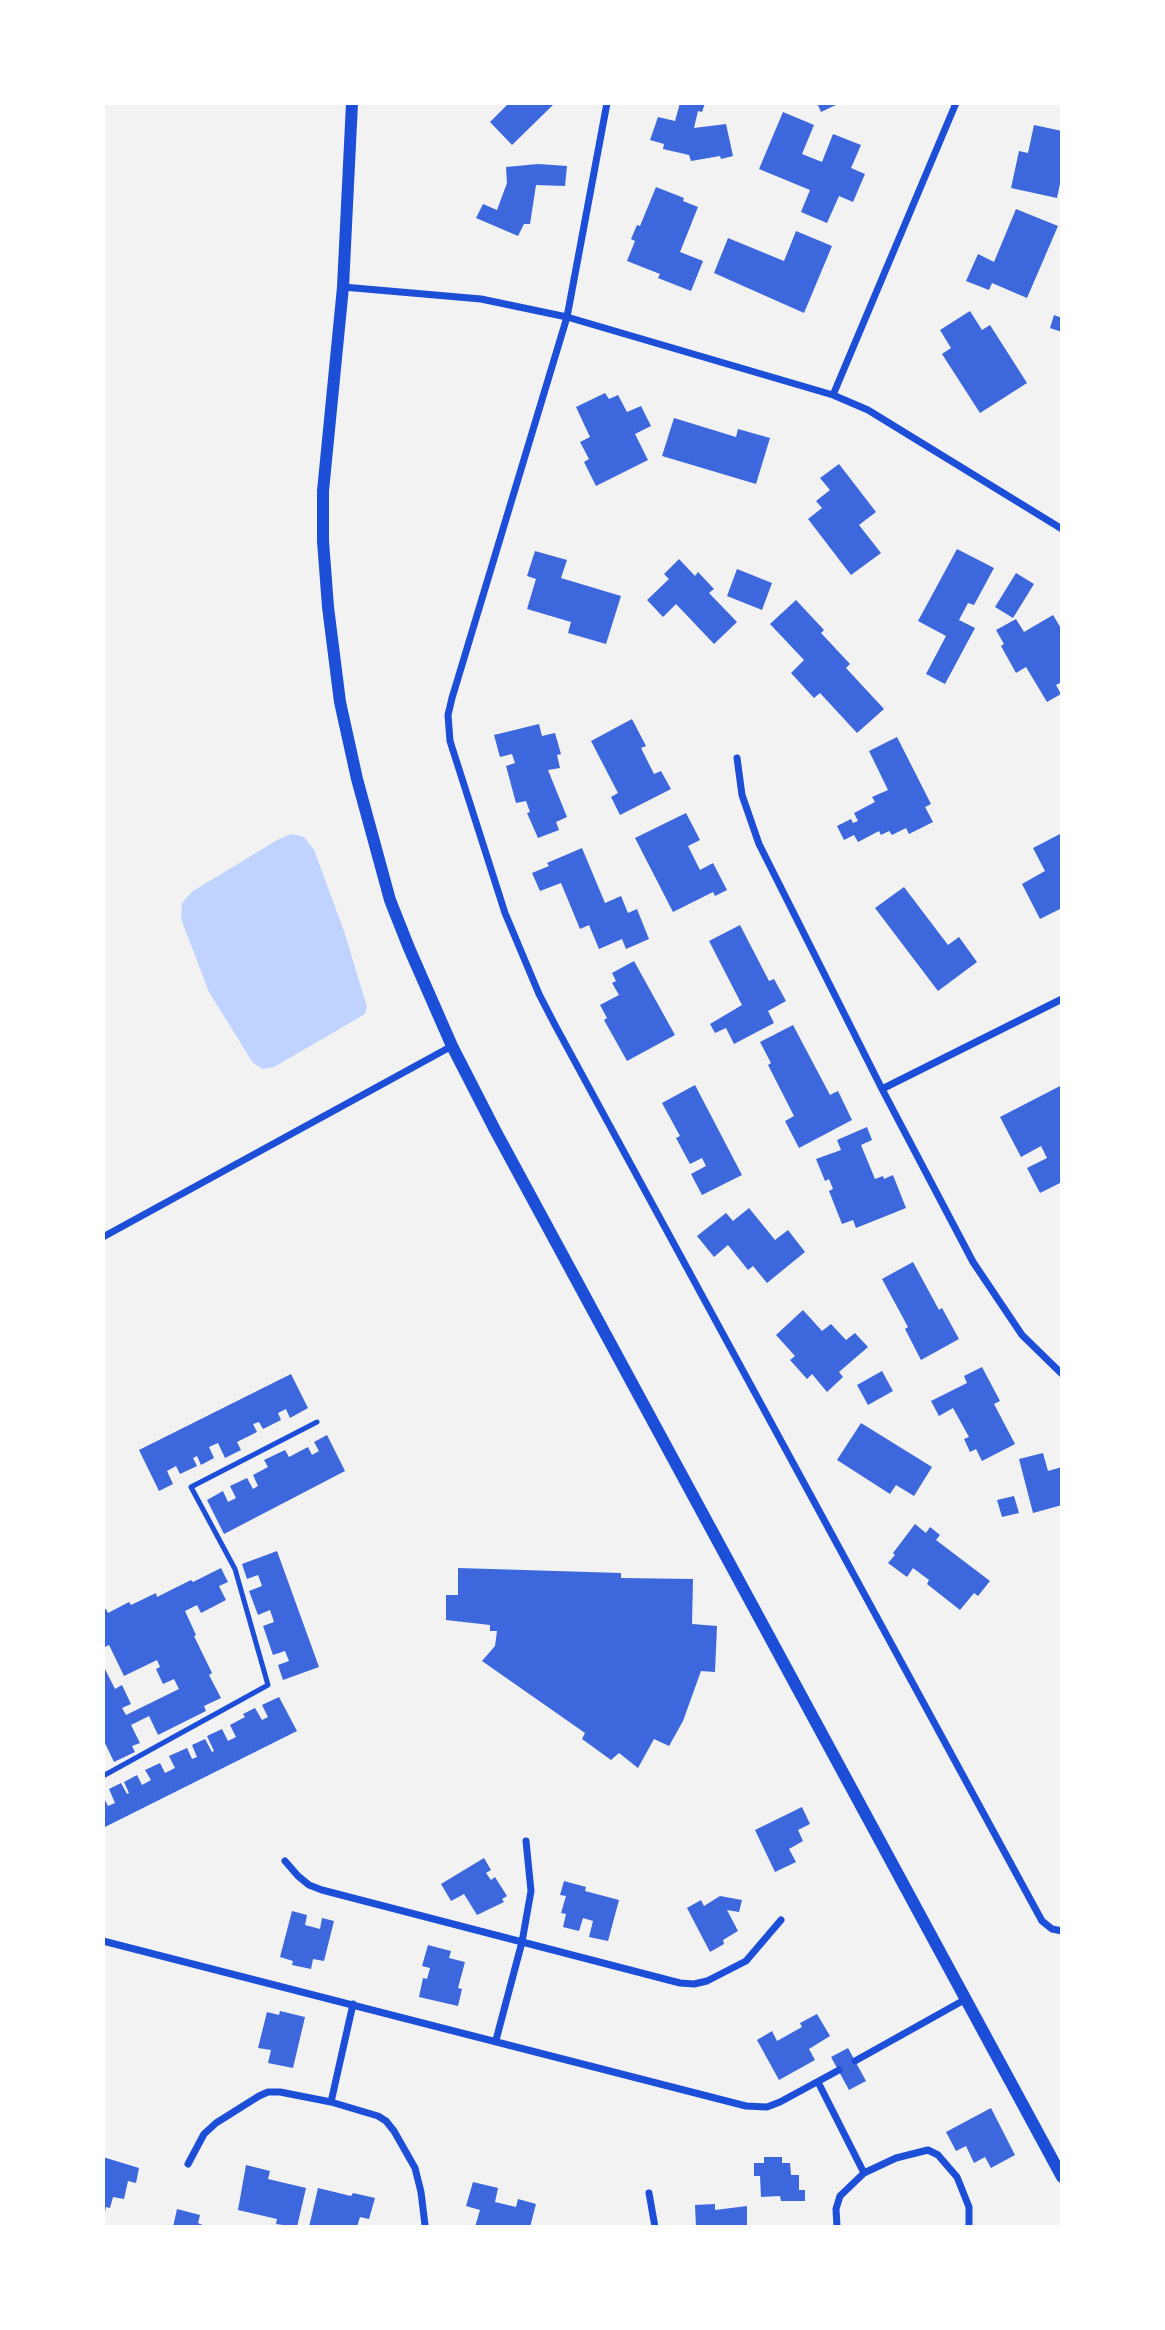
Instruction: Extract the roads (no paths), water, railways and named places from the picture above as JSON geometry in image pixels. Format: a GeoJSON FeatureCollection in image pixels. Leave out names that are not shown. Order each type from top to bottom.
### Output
{"type":"FeatureCollection","features":[{"type":"Feature","properties":{"kind":"street"},"geometry":{"type":"LineString","coordinates":[[352,103],[343,287],[323,491],[324,571],[335,670],[356,779],[390,900],[452,1046],[502,1142],[1062,2177]]}},
{"type":"Feature","properties":{"kind":"street"},"geometry":{"type":"LineString","coordinates":[[607,103],[567,317],[452,698],[448,715],[450,741],[505,913],[539,994],[1042,1921],[1052,1929],[1062,1931]]}},
{"type":"Feature","properties":{"kind":"street"},"geometry":{"type":"LineString","coordinates":[[833,396],[956,103]]}},
{"type":"Feature","properties":{"kind":"street"},"geometry":{"type":"LineString","coordinates":[[343,287],[481,299],[567,317],[833,396],[868,410],[1062,529]]}},
{"type":"Feature","properties":{"kind":"street"},"geometry":{"type":"LineString","coordinates":[[737,758],[742,795],[759,844],[882,1090],[973,1262],[1022,1335],[1062,1374]]}},
{"type":"Feature","properties":{"kind":"street"},"geometry":{"type":"LineString","coordinates":[[882,1090],[1062,999]]}},
{"type":"Feature","properties":{"kind":"street"},"geometry":{"type":"LineString","coordinates":[[103,1237],[452,1046]]}},
{"type":"Feature","properties":{"kind":"street"},"geometry":{"type":"LineString","coordinates":[[496,2040],[522,1942],[531,1891],[526,1841]]}},
{"type":"Feature","properties":{"kind":"street"},"geometry":{"type":"LineString","coordinates":[[285,1861],[304,1881],[322,1890],[680,1983],[707,1981],[746,1961],[781,1920]]}},
{"type":"Feature","properties":{"kind":"street"},"geometry":{"type":"LineString","coordinates":[[103,1941],[746,2106],[767,2107],[839,2070]]}},
{"type":"Feature","properties":{"kind":"street"},"geometry":{"type":"LineString","coordinates":[[855,2061],[966,1999]]}},
{"type":"Feature","properties":{"kind":"street"},"geometry":{"type":"LineString","coordinates":[[331,2102],[353,2004]]}},
{"type":"Feature","properties":{"kind":"street"},"geometry":{"type":"LineString","coordinates":[[818,2082],[864,2173]]}},
{"type":"Feature","properties":{"kind":"street"},"geometry":{"type":"LineString","coordinates":[[188,2164],[204,2134],[216,2123],[268,2092],[331,2102],[378,2116],[394,2131],[415,2168],[425,2225]]}},
{"type":"Feature","properties":{"kind":"street"},"geometry":{"type":"LineString","coordinates":[[837,2227],[836,2208],[840,2196],[864,2173],[896,2158],[928,2150],[938,2155],[957,2177],[969,2207],[969,2227]]}},
{"type":"Feature","properties":{"kind":"street"},"geometry":{"type":"LineString","coordinates":[[649,2193],[655,2227]]}},
{"type":"Feature","properties":{"kind":"lane"},"geometry":{"type":"LineString","coordinates":[[103,1776],[268,1685],[235,1569],[191,1487],[317,1422]]}},
{"type":"Feature","properties":{"kind":"water"},"geometry":{"type":"Polygon","coordinates":[[[292,834],[304,837],[314,850],[344,931],[367,1007],[365,1014],[274,1067],[263,1069],[253,1063],[209,992],[181,919],[182,903],[193,891],[279,839],[292,834]]]}}]}
